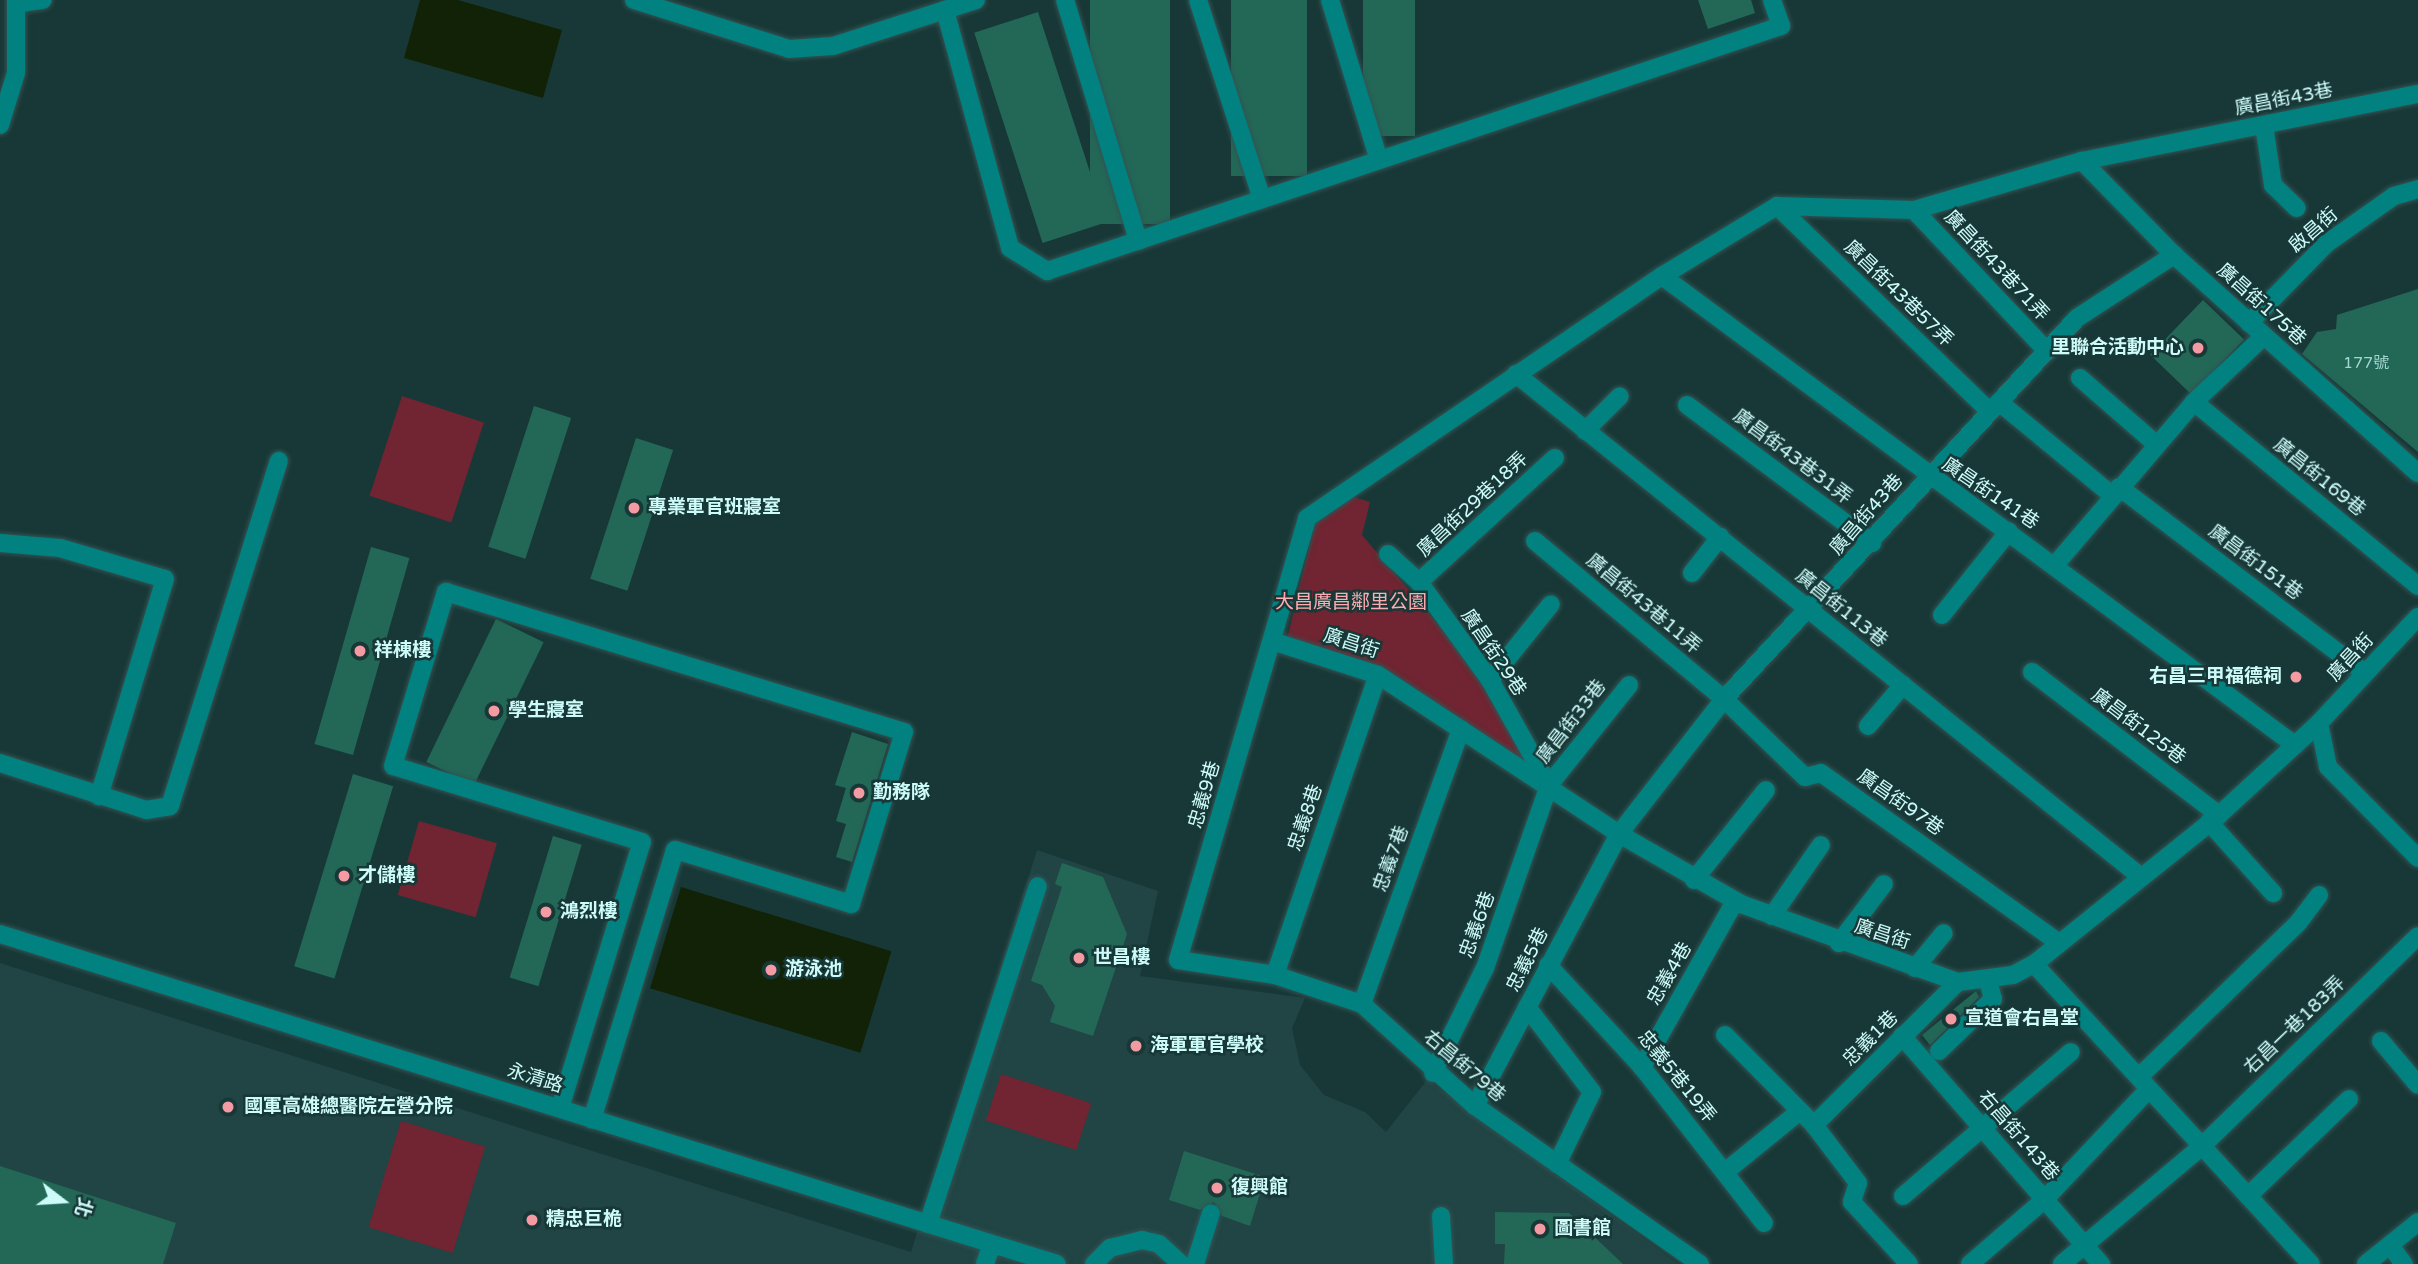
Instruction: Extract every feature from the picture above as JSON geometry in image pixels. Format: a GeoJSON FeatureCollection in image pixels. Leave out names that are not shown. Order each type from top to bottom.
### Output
{"type":"FeatureCollection","features":[{"type":"Feature","properties":{"kind":"street"},"geometry":{"type":"LineString","coordinates":[[0,125],[16,73],[18,2],[43,0]]}},
{"type":"Feature","properties":{"kind":"street"},"geometry":{"type":"LineString","coordinates":[[634,0],[682,8],[789,49],[833,46],[976,0]]}},
{"type":"Feature","properties":{"kind":"street"},"geometry":{"type":"LineString","coordinates":[[1065,0],[1138,241]]}},
{"type":"Feature","properties":{"kind":"street"},"geometry":{"type":"LineString","coordinates":[[1198,0],[1262,200]]}},
{"type":"Feature","properties":{"kind":"street"},"geometry":{"type":"LineString","coordinates":[[1330,0],[1379,160]]}},
{"type":"Feature","properties":{"kind":"street"},"geometry":{"type":"LineString","coordinates":[[945,10],[1010,248],[1047,271],[1781,26],[1772,0]]}},
{"type":"Feature","properties":{"kind":"street","name":"廣昌街43巷"},"geometry":{"type":"LineString","coordinates":[[1777,206],[1914,211],[2082,162],[2418,94]]}},
{"type":"Feature","properties":{"kind":"street"},"geometry":{"type":"LineString","coordinates":[[2264,125],[2273,186],[2297,208]]}},
{"type":"Feature","properties":{"kind":"street","name":"廣昌街175巷"},"geometry":{"type":"LineString","coordinates":[[2082,162],[2174,255],[2418,473]]}},
{"type":"Feature","properties":{"kind":"street","name":"啟昌街"},"geometry":{"type":"LineString","coordinates":[[2249,323],[2326,244],[2394,196],[2418,189]]}},
{"type":"Feature","properties":{"kind":"street","name":"忠義9巷"},"geometry":{"type":"LineString","coordinates":[[1178,960],[1307,518],[1662,276],[1777,206]]}},
{"type":"Feature","properties":{"kind":"street","name":"廣昌街43巷57弄"},"geometry":{"type":"LineString","coordinates":[[1777,206],[1994,407],[2116,491]]}},
{"type":"Feature","properties":{"kind":"street","name":"廣昌街43巷71弄"},"geometry":{"type":"LineString","coordinates":[[1914,211],[2046,350]]}},
{"type":"Feature","properties":{"kind":"street","name":"廣昌街43巷"},"geometry":{"type":"LineString","coordinates":[[1619,834],[1724,699],[1810,611],[1928,477],[2046,350],[2117,286],[2174,255]]}},
{"type":"Feature","properties":{"kind":"street","name":"廣昌街141巷"},"geometry":{"type":"LineString","coordinates":[[1662,276],[1928,477],[2009,531],[2295,746]]}},
{"type":"Feature","properties":{"kind":"street"},"geometry":{"type":"LineString","coordinates":[[2054,565],[2194,402],[2264,336]]}},
{"type":"Feature","properties":{"kind":"street","name":"廣昌街113巷"},"geometry":{"type":"LineString","coordinates":[[1516,374],[2140,876]]}},
{"type":"Feature","properties":{"kind":"street"},"geometry":{"type":"LineString","coordinates":[[2080,379],[2156,444]]}},
{"type":"Feature","properties":{"kind":"street"},"geometry":{"type":"LineString","coordinates":[[1584,431],[1620,396]]}},
{"type":"Feature","properties":{"kind":"street","name":"廣昌街169巷"},"geometry":{"type":"LineString","coordinates":[[2194,402],[2418,586]]}},
{"type":"Feature","properties":{"kind":"street","name":"廣昌街43巷31弄"},"geometry":{"type":"LineString","coordinates":[[1687,405],[1872,543]]}},
{"type":"Feature","properties":{"kind":"street","name":"廣昌街29巷18弄"},"geometry":{"type":"LineString","coordinates":[[1419,582],[1555,458]]}},
{"type":"Feature","properties":{"kind":"street"},"geometry":{"type":"LineString","coordinates":[[0,763],[159,812],[170,806],[279,461]]}},
{"type":"Feature","properties":{"kind":"street","name":"廣昌街151巷"},"geometry":{"type":"LineString","coordinates":[[2116,491],[2365,673]]}},
{"type":"Feature","properties":{"kind":"street"},"geometry":{"type":"LineString","coordinates":[[1942,615],[2009,531]]}},
{"type":"Feature","properties":{"kind":"street"},"geometry":{"type":"LineString","coordinates":[[1692,573],[1720,537]]}},
{"type":"Feature","properties":{"kind":"street","name":"廣昌街43巷11弄"},"geometry":{"type":"LineString","coordinates":[[1535,541],[1724,699]]}},
{"type":"Feature","properties":{"kind":"street"},"geometry":{"type":"LineString","coordinates":[[0,543],[60,548],[165,579],[100,796]]}},
{"type":"Feature","properties":{"kind":"street","name":"廣昌街29巷"},"geometry":{"type":"LineString","coordinates":[[1388,554],[1419,582],[1490,680],[1549,785]]}},
{"type":"Feature","properties":{"kind":"street"},"geometry":{"type":"LineString","coordinates":[[560,1108],[642,842],[393,766],[446,592],[904,732],[851,904],[675,850],[592,1119]]}},
{"type":"Feature","properties":{"kind":"street"},"geometry":{"type":"LineString","coordinates":[[1490,680],[1551,604]]}},
{"type":"Feature","properties":{"kind":"street","name":"廣昌街"},"geometry":{"type":"LineString","coordinates":[[1272,641],[1378,674],[1549,785],[1619,834],[1694,880],[1735,901],[1839,943],[1958,982],[1988,980],[2034,964],[2214,818],[2295,746],[2418,617]]}},
{"type":"Feature","properties":{"kind":"street","name":"廣昌街125巷"},"geometry":{"type":"LineString","coordinates":[[2032,672],[2214,818],[2273,893]]}},
{"type":"Feature","properties":{"kind":"street","name":"忠義8巷"},"geometry":{"type":"LineString","coordinates":[[1275,975],[1378,674]]}},
{"type":"Feature","properties":{"kind":"street","name":"廣昌街33巷"},"geometry":{"type":"LineString","coordinates":[[1549,785],[1629,685]]}},
{"type":"Feature","properties":{"kind":"street"},"geometry":{"type":"LineString","coordinates":[[1868,726],[1903,685]]}},
{"type":"Feature","properties":{"kind":"street","name":"廣昌街97巷"},"geometry":{"type":"LineString","coordinates":[[1724,699],[1805,777],[1821,773],[2059,943]]}},
{"type":"Feature","properties":{"kind":"street"},"geometry":{"type":"LineString","coordinates":[[2319,723],[2328,767],[2418,858]]}},
{"type":"Feature","properties":{"kind":"street","name":"忠義7巷"},"geometry":{"type":"LineString","coordinates":[[1362,1004],[1461,729]]}},
{"type":"Feature","properties":{"kind":"street","name":"忠義6巷"},"geometry":{"type":"LineString","coordinates":[[1433,1073],[1485,968],[1549,785]]}},
{"type":"Feature","properties":{"kind":"street"},"geometry":{"type":"LineString","coordinates":[[1694,880],[1766,790]]}},
{"type":"Feature","properties":{"kind":"street","name":"忠義5巷"},"geometry":{"type":"LineString","coordinates":[[1475,1106],[1619,834]]}},
{"type":"Feature","properties":{"kind":"street"},"geometry":{"type":"LineString","coordinates":[[1772,916],[1821,845]]}},
{"type":"Feature","properties":{"kind":"street"},"geometry":{"type":"LineString","coordinates":[[1839,943],[1884,884]]}},
{"type":"Feature","properties":{"kind":"street"},"geometry":{"type":"LineString","coordinates":[[928,1224],[1038,886]]}},
{"type":"Feature","properties":{"kind":"street"},"geometry":{"type":"LineString","coordinates":[[1970,1264],[2045,1199],[2144,1083],[2298,923],[2319,895]]}},
{"type":"Feature","properties":{"kind":"street","name":"忠義4巷"},"geometry":{"type":"LineString","coordinates":[[1642,1067],[1735,901]]}},
{"type":"Feature","properties":{"kind":"street"},"geometry":{"type":"LineString","coordinates":[[1915,968],[1944,933]]}},
{"type":"Feature","properties":{"kind":"street","name":"永清路"},"geometry":{"type":"LineString","coordinates":[[0,934],[1057,1264]]}},
{"type":"Feature","properties":{"kind":"street","name":"右昌一巷183弄"},"geometry":{"type":"LineString","coordinates":[[2062,1264],[2202,1146],[2418,936]]}},
{"type":"Feature","properties":{"kind":"street","name":"右昌街79巷"},"geometry":{"type":"LineString","coordinates":[[1178,960],[1275,975],[1362,1004],[1433,1073],[1475,1106],[1700,1264]]}},
{"type":"Feature","properties":{"kind":"street"},"geometry":{"type":"LineString","coordinates":[[2034,964],[2311,1264]]}},
{"type":"Feature","properties":{"kind":"street","name":"忠義5巷19弄"},"geometry":{"type":"LineString","coordinates":[[1548,965],[1642,1067],[1726,1171],[1764,1223]]}},
{"type":"Feature","properties":{"kind":"street"},"geometry":{"type":"LineString","coordinates":[[1939,1051],[1993,999],[1988,980]]}},
{"type":"Feature","properties":{"kind":"street","name":"忠義1巷"},"geometry":{"type":"LineString","coordinates":[[1814,1125],[1958,982]]}},
{"type":"Feature","properties":{"kind":"street"},"geometry":{"type":"LineString","coordinates":[[1527,1007],[1592,1092],[1557,1164]]}},
{"type":"Feature","properties":{"kind":"street"},"geometry":{"type":"LineString","coordinates":[[1725,1035],[1814,1125],[1858,1183],[1852,1202],[1909,1264]]}},
{"type":"Feature","properties":{"kind":"street","name":"右昌街143巷"},"geometry":{"type":"LineString","coordinates":[[1902,1037],[2101,1264]]}},
{"type":"Feature","properties":{"kind":"street"},"geometry":{"type":"LineString","coordinates":[[2381,1041],[2418,1085]]}},
{"type":"Feature","properties":{"kind":"street"},"geometry":{"type":"LineString","coordinates":[[1903,1196],[2071,1052]]}},
{"type":"Feature","properties":{"kind":"street"},"geometry":{"type":"LineString","coordinates":[[2248,1196],[2349,1099]]}},
{"type":"Feature","properties":{"kind":"street"},"geometry":{"type":"LineString","coordinates":[[1726,1171],[1800,1111]]}},
{"type":"Feature","properties":{"kind":"street"},"geometry":{"type":"LineString","coordinates":[[1195,1264],[1211,1213]]}},
{"type":"Feature","properties":{"kind":"street"},"geometry":{"type":"LineString","coordinates":[[1441,1216],[1444,1264]]}},
{"type":"Feature","properties":{"kind":"street"},"geometry":{"type":"LineString","coordinates":[[2366,1264],[2418,1222]]}},
{"type":"Feature","properties":{"kind":"street"},"geometry":{"type":"LineString","coordinates":[[1094,1264],[1110,1248],[1142,1240],[1159,1244],[1181,1264]]}},
{"type":"Feature","properties":{"kind":"street"},"geometry":{"type":"LineString","coordinates":[[985,1264],[992,1244]]}},
{"type":"Feature","properties":{"kind":"street"},"geometry":{"type":"LineString","coordinates":[[2390,1245],[2404,1264]]}},
{"type":"Feature","properties":{"kind":"shaded area"},"geometry":{"type":"Polygon","coordinates":[[[420,0],[458,0],[562,30],[543,98],[404,58],[420,0]]]}},
{"type":"Feature","properties":{"kind":"shaded area"},"geometry":{"type":"Polygon","coordinates":[[[1037,850],[1158,891],[1140,976],[1305,998],[1292,1028],[1300,1065],[1324,1095],[1365,1112],[1386,1132],[1427,1080],[1678,1264],[0,1264],[0,963],[911,1252],[1037,850]]]}},
{"type":"Feature","properties":{"kind":"shaded area","name":"游泳池"},"geometry":{"type":"Polygon","coordinates":[[[681,887],[891,951],[860,1053],[650,988],[681,887]]]}},
{"type":"Feature","properties":{"kind":"green space"},"geometry":{"type":"Polygon","coordinates":[[[402,396],[484,423],[451,522],[370,496],[402,396]]]}},
{"type":"Feature","properties":{"kind":"green space","name":"大昌廣昌鄰里公園"},"geometry":{"type":"Polygon","coordinates":[[[1351,496],[1370,502],[1362,535],[1480,674],[1532,768],[1380,669],[1287,639],[1315,523],[1351,496]]]}},
{"type":"Feature","properties":{"kind":"green space"},"geometry":{"type":"Polygon","coordinates":[[[419,821],[497,843],[476,917],[398,895],[419,821]]]}},
{"type":"Feature","properties":{"kind":"green space"},"geometry":{"type":"Polygon","coordinates":[[[1001,1074],[1091,1103],[1076,1150],[986,1121],[1001,1074]]]}},
{"type":"Feature","properties":{"kind":"green space"},"geometry":{"type":"Polygon","coordinates":[[[401,1121],[485,1147],[453,1253],[369,1227],[401,1121]]]}},
{"type":"Feature","properties":{"kind":"building"},"geometry":{"type":"Polygon","coordinates":[[[1090,0],[1170,0],[1170,224],[1090,224],[1090,0]]]}},
{"type":"Feature","properties":{"kind":"building"},"geometry":{"type":"Polygon","coordinates":[[[1231,0],[1307,0],[1307,176],[1231,176],[1231,0]]]}},
{"type":"Feature","properties":{"kind":"building"},"geometry":{"type":"Polygon","coordinates":[[[1363,0],[1415,0],[1415,136],[1363,136],[1363,0]]]}},
{"type":"Feature","properties":{"kind":"building"},"geometry":{"type":"Polygon","coordinates":[[[1698,0],[1751,0],[1755,13],[1708,29],[1698,0]]]}},
{"type":"Feature","properties":{"kind":"building"},"geometry":{"type":"Polygon","coordinates":[[[1038,12],[1106,222],[1043,243],[974,33],[1038,12]]]}},
{"type":"Feature","properties":{"kind":"building"},"geometry":{"type":"Polygon","coordinates":[[[2418,289],[2418,452],[2302,354],[2317,332],[2336,329],[2337,315],[2418,289]]]}},
{"type":"Feature","properties":{"kind":"building","name":"里聯合活動中心"},"geometry":{"type":"Polygon","coordinates":[[[2203,300],[2244,340],[2191,394],[2150,355],[2203,300]]]}},
{"type":"Feature","properties":{"kind":"building"},"geometry":{"type":"Polygon","coordinates":[[[534,406],[571,418],[525,559],[488,547],[534,406]]]}},
{"type":"Feature","properties":{"kind":"building","name":"專業軍官班寢室"},"geometry":{"type":"Polygon","coordinates":[[[636,438],[673,450],[627,591],[590,579],[636,438]]]}},
{"type":"Feature","properties":{"kind":"building","name":"祥棟樓"},"geometry":{"type":"Polygon","coordinates":[[[371,547],[409,558],[353,755],[314,744],[371,547]]]}},
{"type":"Feature","properties":{"kind":"building","name":"學生寢室"},"geometry":{"type":"Polygon","coordinates":[[[496,619],[544,642],[474,785],[426,762],[496,619]]]}},
{"type":"Feature","properties":{"kind":"building","name":"勤務隊"},"geometry":{"type":"Polygon","coordinates":[[[852,732],[888,744],[852,862],[836,857],[846,824],[836,821],[846,788],[835,785],[852,732]]]}},
{"type":"Feature","properties":{"kind":"building","name":"才儲樓"},"geometry":{"type":"Polygon","coordinates":[[[353,774],[393,786],[334,978],[294,966],[353,774]]]}},
{"type":"Feature","properties":{"kind":"building","name":"鴻烈樓"},"geometry":{"type":"Polygon","coordinates":[[[553,836],[582,845],[538,986],[510,978],[553,836]]]}},
{"type":"Feature","properties":{"kind":"building","name":"世昌樓"},"geometry":{"type":"Polygon","coordinates":[[[1062,863],[1103,877],[1127,934],[1093,1036],[1050,1022],[1055,1006],[1042,985],[1031,981],[1062,887],[1055,884],[1062,863]]]}},
{"type":"Feature","properties":{"kind":"building","name":"宣道會右昌堂"},"geometry":{"type":"Polygon","coordinates":[[[1976,991],[1979,997],[1930,1045],[1922,1035],[1976,991]]]}},
{"type":"Feature","properties":{"kind":"building","name":"復興館"},"geometry":{"type":"Polygon","coordinates":[[[1184,1151],[1265,1177],[1250,1226],[1222,1216],[1214,1202],[1200,1210],[1169,1200],[1184,1151]]]}},
{"type":"Feature","properties":{"kind":"building"},"geometry":{"type":"Polygon","coordinates":[[[0,1166],[176,1223],[163,1264],[0,1264],[0,1166]]]}},
{"type":"Feature","properties":{"kind":"building","name":"圖書館"},"geometry":{"type":"Polygon","coordinates":[[[1495,1212],[1569,1213],[1623,1264],[1504,1264],[1505,1244],[1495,1244],[1495,1212]]]}},
{"type":"Feature","properties":{"kind":"place","name":"里聯合活動中心"},"geometry":{"type":"Point","coordinates":[2198,348]}},
{"type":"Feature","properties":{"kind":"place","name":"專業軍官班寢室"},"geometry":{"type":"Point","coordinates":[634,508]}},
{"type":"Feature","properties":{"kind":"place","name":"祥棟樓"},"geometry":{"type":"Point","coordinates":[360,651]}},
{"type":"Feature","properties":{"kind":"place","name":"右昌三甲福德祠"},"geometry":{"type":"Point","coordinates":[2296,677]}},
{"type":"Feature","properties":{"kind":"place","name":"學生寢室"},"geometry":{"type":"Point","coordinates":[494,711]}},
{"type":"Feature","properties":{"kind":"place","name":"勤務隊"},"geometry":{"type":"Point","coordinates":[859,793]}},
{"type":"Feature","properties":{"kind":"place","name":"才儲樓"},"geometry":{"type":"Point","coordinates":[344,876]}},
{"type":"Feature","properties":{"kind":"place","name":"鴻烈樓"},"geometry":{"type":"Point","coordinates":[546,912]}},
{"type":"Feature","properties":{"kind":"place","name":"世昌樓"},"geometry":{"type":"Point","coordinates":[1079,958]}},
{"type":"Feature","properties":{"kind":"place","name":"游泳池"},"geometry":{"type":"Point","coordinates":[771,970]}},
{"type":"Feature","properties":{"kind":"place","name":"宣道會右昌堂"},"geometry":{"type":"Point","coordinates":[1951,1019]}},
{"type":"Feature","properties":{"kind":"place","name":"海軍軍官學校"},"geometry":{"type":"Point","coordinates":[1136,1046]}},
{"type":"Feature","properties":{"kind":"place","name":"國軍高雄總醫院左營分院"},"geometry":{"type":"Point","coordinates":[228,1107]}},
{"type":"Feature","properties":{"kind":"place","name":"復興館"},"geometry":{"type":"Point","coordinates":[1217,1188]}},
{"type":"Feature","properties":{"kind":"place","name":"精忠巨桅"},"geometry":{"type":"Point","coordinates":[532,1220]}},
{"type":"Feature","properties":{"kind":"place","name":"圖書館"},"geometry":{"type":"Point","coordinates":[1540,1229]}}]}
